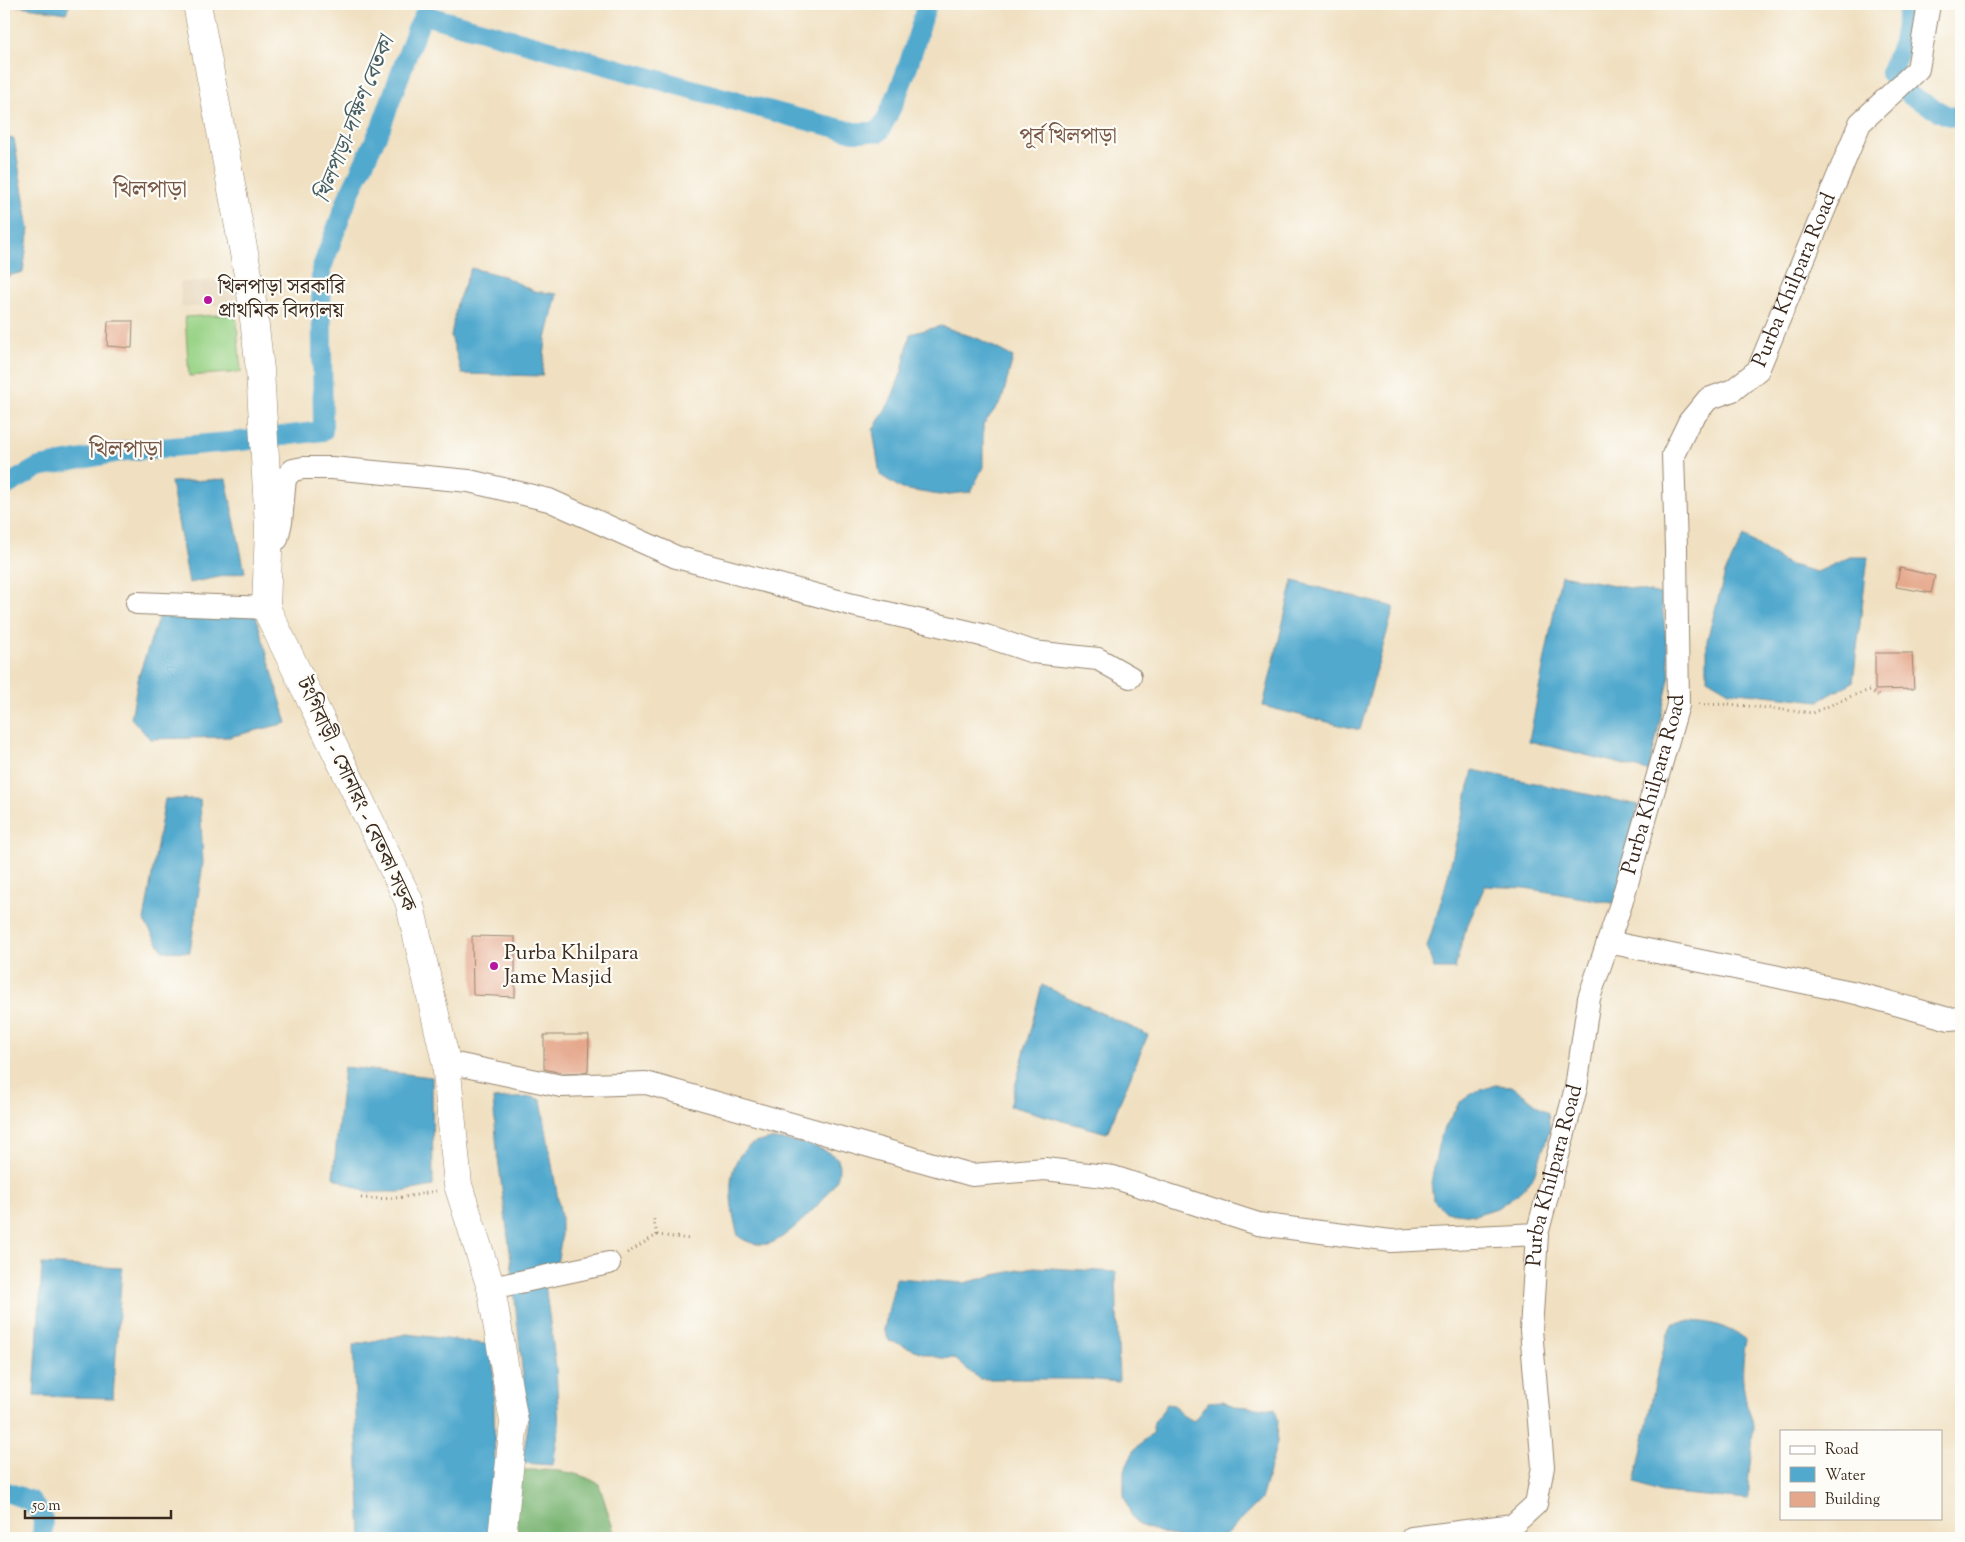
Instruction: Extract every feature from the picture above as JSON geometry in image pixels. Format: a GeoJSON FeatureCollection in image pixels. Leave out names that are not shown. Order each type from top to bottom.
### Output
{"type":"FeatureCollection","features":[{"type":"Feature","properties":{"kind":"street","name":"টংগিবাড়ী - সোনারং - বেতকা সড়ক"},"geometry":{"type":"LineString","coordinates":[[197,4],[250,285],[260,370],[269,527],[266,608],[408,901],[446,1062],[458,1185],[491,1288],[514,1422],[502,1538]]}},
{"type":"Feature","properties":{"kind":"street","name":"Purba Khilpara Road"},"geometry":{"type":"LineString","coordinates":[[1412,1538],[1513,1525],[1536,1504],[1543,1467],[1531,1330],[1537,1234],[1576,1088],[1589,998],[1608,942],[1678,705],[1673,455],[1689,422],[1708,400],[1733,390],[1758,370],[1860,123],[1918,69],[1929,4]]}},
{"type":"Feature","properties":{"kind":"street"},"geometry":{"type":"LineString","coordinates":[[268,556],[275,546],[278,537],[285,478],[294,470],[303,468],[332,468],[469,480],[549,500],[676,557],[853,605],[986,636],[1033,652],[1098,659],[1130,677]]}},
{"type":"Feature","properties":{"kind":"street"},"geometry":{"type":"LineString","coordinates":[[137,603],[266,608]]}},
{"type":"Feature","properties":{"kind":"street"},"geometry":{"type":"LineString","coordinates":[[1608,942],[1856,993],[1949,1019],[1961,1018]]}},
{"type":"Feature","properties":{"kind":"street"},"geometry":{"type":"LineString","coordinates":[[446,1062],[561,1086],[646,1083],[972,1175],[1045,1169],[1113,1177],[1258,1224],[1391,1241],[1537,1234]]}},
{"type":"Feature","properties":{"kind":"street"},"geometry":{"type":"LineString","coordinates":[[491,1288],[609,1263]]}},
{"type":"Feature","properties":{"kind":"path"},"geometry":{"type":"LineString","coordinates":[[1678,705],[1729,704],[1813,713],[1843,699],[1870,690],[1880,696]]}},
{"type":"Feature","properties":{"kind":"path"},"geometry":{"type":"LineString","coordinates":[[361,1198],[384,1200],[405,1198],[458,1185]]}},
{"type":"Feature","properties":{"kind":"path"},"geometry":{"type":"LineString","coordinates":[[653,1216],[657,1235]]}},
{"type":"Feature","properties":{"kind":"path"},"geometry":{"type":"LineString","coordinates":[[609,1263],[657,1235],[690,1239]]}},
{"type":"Feature","properties":{"kind":"shaded area"},"geometry":{"type":"Polygon","coordinates":[[[235,280],[237,305],[181,307],[180,282],[235,280]]]}},
{"type":"Feature","properties":{"kind":"green space"},"geometry":{"type":"Polygon","coordinates":[[[236,314],[241,372],[189,376],[185,317],[236,314]]]}},
{"type":"Feature","properties":{"kind":"green space"},"geometry":{"type":"Polygon","coordinates":[[[520,1470],[551,1470],[571,1473],[599,1484],[616,1538],[511,1538],[520,1470]]]}},
{"type":"Feature","properties":{"kind":"water"},"geometry":{"type":"Polygon","coordinates":[[[7,4],[70,4],[66,13],[7,4]]]}},
{"type":"Feature","properties":{"kind":"water"},"geometry":{"type":"Polygon","coordinates":[[[4,137],[14,139],[29,229],[23,272],[4,277],[4,137]]]}},
{"type":"Feature","properties":{"kind":"water"},"geometry":{"type":"Polygon","coordinates":[[[471,268],[503,276],[534,291],[557,294],[546,339],[542,376],[462,374],[451,336],[457,303],[471,268]]]}},
{"type":"Feature","properties":{"kind":"water"},"geometry":{"type":"Polygon","coordinates":[[[941,326],[979,339],[1013,357],[1002,400],[983,425],[983,467],[971,492],[939,495],[902,489],[880,475],[873,430],[891,400],[902,371],[910,334],[941,326]]]}},
{"type":"Feature","properties":{"kind":"water"},"geometry":{"type":"Polygon","coordinates":[[[226,479],[245,572],[189,583],[171,482],[226,479]]]}},
{"type":"Feature","properties":{"kind":"water"},"geometry":{"type":"Polygon","coordinates":[[[1744,536],[1787,564],[1817,572],[1850,557],[1868,557],[1853,682],[1819,701],[1729,691],[1707,678],[1707,640],[1725,573],[1744,536]]]}},
{"type":"Feature","properties":{"kind":"water"},"geometry":{"type":"Polygon","coordinates":[[[1561,575],[1661,594],[1670,675],[1649,771],[1529,741],[1561,575]]]}},
{"type":"Feature","properties":{"kind":"water"},"geometry":{"type":"Polygon","coordinates":[[[1293,581],[1394,607],[1360,730],[1263,706],[1293,581]]]}},
{"type":"Feature","properties":{"kind":"water"},"geometry":{"type":"Polygon","coordinates":[[[161,610],[256,616],[287,723],[229,737],[150,739],[131,718],[139,675],[161,610]]]}},
{"type":"Feature","properties":{"kind":"water"},"geometry":{"type":"Polygon","coordinates":[[[1473,770],[1638,805],[1618,904],[1525,888],[1485,886],[1464,933],[1455,969],[1434,969],[1427,947],[1445,888],[1473,770]]]}},
{"type":"Feature","properties":{"kind":"water"},"geometry":{"type":"Polygon","coordinates":[[[165,799],[200,799],[203,863],[190,952],[163,951],[144,921],[165,799]]]}},
{"type":"Feature","properties":{"kind":"water"},"geometry":{"type":"Polygon","coordinates":[[[1042,985],[1148,1035],[1107,1133],[1010,1106],[1042,985]]]}},
{"type":"Feature","properties":{"kind":"water"},"geometry":{"type":"Polygon","coordinates":[[[344,1067],[432,1077],[433,1186],[401,1192],[366,1192],[333,1177],[344,1067]]]}},
{"type":"Feature","properties":{"kind":"water"},"geometry":{"type":"Polygon","coordinates":[[[1495,1085],[1512,1086],[1548,1113],[1550,1130],[1534,1175],[1523,1190],[1497,1208],[1475,1215],[1445,1212],[1433,1200],[1431,1183],[1440,1137],[1459,1103],[1473,1093],[1495,1085]]]}},
{"type":"Feature","properties":{"kind":"water"},"geometry":{"type":"Polygon","coordinates":[[[533,1097],[541,1100],[561,1217],[561,1241],[557,1264],[513,1276],[497,1150],[493,1099],[533,1097]]]}},
{"type":"Feature","properties":{"kind":"water"},"geometry":{"type":"Polygon","coordinates":[[[771,1139],[797,1142],[831,1154],[838,1159],[839,1173],[836,1181],[824,1197],[795,1227],[768,1244],[755,1244],[738,1236],[731,1201],[732,1176],[740,1155],[749,1146],[771,1139]]]}},
{"type":"Feature","properties":{"kind":"water"},"geometry":{"type":"Polygon","coordinates":[[[42,1264],[122,1268],[113,1398],[34,1396],[42,1264]]]}},
{"type":"Feature","properties":{"kind":"water"},"geometry":{"type":"Polygon","coordinates":[[[1034,1267],[1116,1272],[1119,1382],[1085,1379],[979,1379],[954,1358],[930,1355],[889,1341],[884,1329],[896,1278],[965,1283],[1034,1267]]]}},
{"type":"Feature","properties":{"kind":"water"},"geometry":{"type":"Polygon","coordinates":[[[545,1284],[556,1368],[559,1427],[553,1465],[522,1463],[528,1426],[514,1290],[545,1284]]]}},
{"type":"Feature","properties":{"kind":"water"},"geometry":{"type":"Polygon","coordinates":[[[1686,1321],[1718,1325],[1746,1340],[1743,1385],[1753,1427],[1748,1500],[1662,1492],[1635,1483],[1657,1374],[1668,1333],[1674,1323],[1686,1321]]]}},
{"type":"Feature","properties":{"kind":"water"},"geometry":{"type":"Polygon","coordinates":[[[407,1334],[493,1345],[495,1468],[488,1538],[361,1538],[353,1345],[407,1334]]]}},
{"type":"Feature","properties":{"kind":"water"},"geometry":{"type":"Polygon","coordinates":[[[1222,1401],[1234,1406],[1275,1409],[1278,1420],[1277,1442],[1261,1500],[1226,1535],[1212,1538],[1178,1538],[1138,1525],[1130,1512],[1124,1495],[1124,1471],[1135,1449],[1152,1433],[1154,1423],[1167,1404],[1174,1405],[1182,1415],[1194,1421],[1208,1402],[1222,1401]]]}},
{"type":"Feature","properties":{"kind":"building"},"geometry":{"type":"Polygon","coordinates":[[[108,321],[133,321],[132,348],[107,346],[108,321]]]}},
{"type":"Feature","properties":{"kind":"building"},"geometry":{"type":"Polygon","coordinates":[[[1900,568],[1935,576],[1931,593],[1896,587],[1900,568]]]}},
{"type":"Feature","properties":{"kind":"building"},"geometry":{"type":"Polygon","coordinates":[[[1875,653],[1912,653],[1914,689],[1875,690],[1875,653]]]}},
{"type":"Feature","properties":{"kind":"building","name":"Purba Khilpara Jame Masjid"},"geometry":{"type":"Polygon","coordinates":[[[472,936],[515,937],[515,997],[473,995],[472,936]]]}},
{"type":"Feature","properties":{"kind":"building"},"geometry":{"type":"Polygon","coordinates":[[[544,1035],[589,1035],[588,1072],[562,1073],[544,1069],[544,1035]]]}},
{"type":"Feature","properties":{"kind":"waterway","name":"খিলপাড়া-দক্ষিণ বেতকা"},"geometry":{"type":"LineString","coordinates":[[4,487],[39,467],[126,451],[241,441],[323,431],[321,270],[348,197],[381,127],[416,31],[424,15],[793,117],[854,132],[879,132],[901,86],[927,4]]}},
{"type":"Feature","properties":{"kind":"waterway","name":"খিলপাড়া-দক্ষিণ বেতকা"},"geometry":{"type":"LineString","coordinates":[[1909,4],[1903,43],[1890,73],[1911,96],[1946,115],[1961,118]]}},
{"type":"Feature","properties":{"kind":"waterway"},"geometry":{"type":"LineString","coordinates":[[4,1491],[31,1501],[43,1519],[42,1538]]}},
{"type":"Feature","properties":{"kind":"place","name":"খিলপাড়া সরকারি প্রাথমিক বিদ্যালয়"},"geometry":{"type":"Point","coordinates":[208,300]}},
{"type":"Feature","properties":{"kind":"place","name":"Purba Khilpara Jame Masjid"},"geometry":{"type":"Point","coordinates":[494,966]}},
{"type":"Feature","properties":{"kind":"district","name":"পূর্ব খিলপাড়া"},"geometry":{"type":"Point","coordinates":[1068,138]}},
{"type":"Feature","properties":{"kind":"district","name":"খিলপাড়া"},"geometry":{"type":"Point","coordinates":[150,191]}},
{"type":"Feature","properties":{"kind":"district","name":"খিলপাড়া"},"geometry":{"type":"Point","coordinates":[126,451]}}]}
